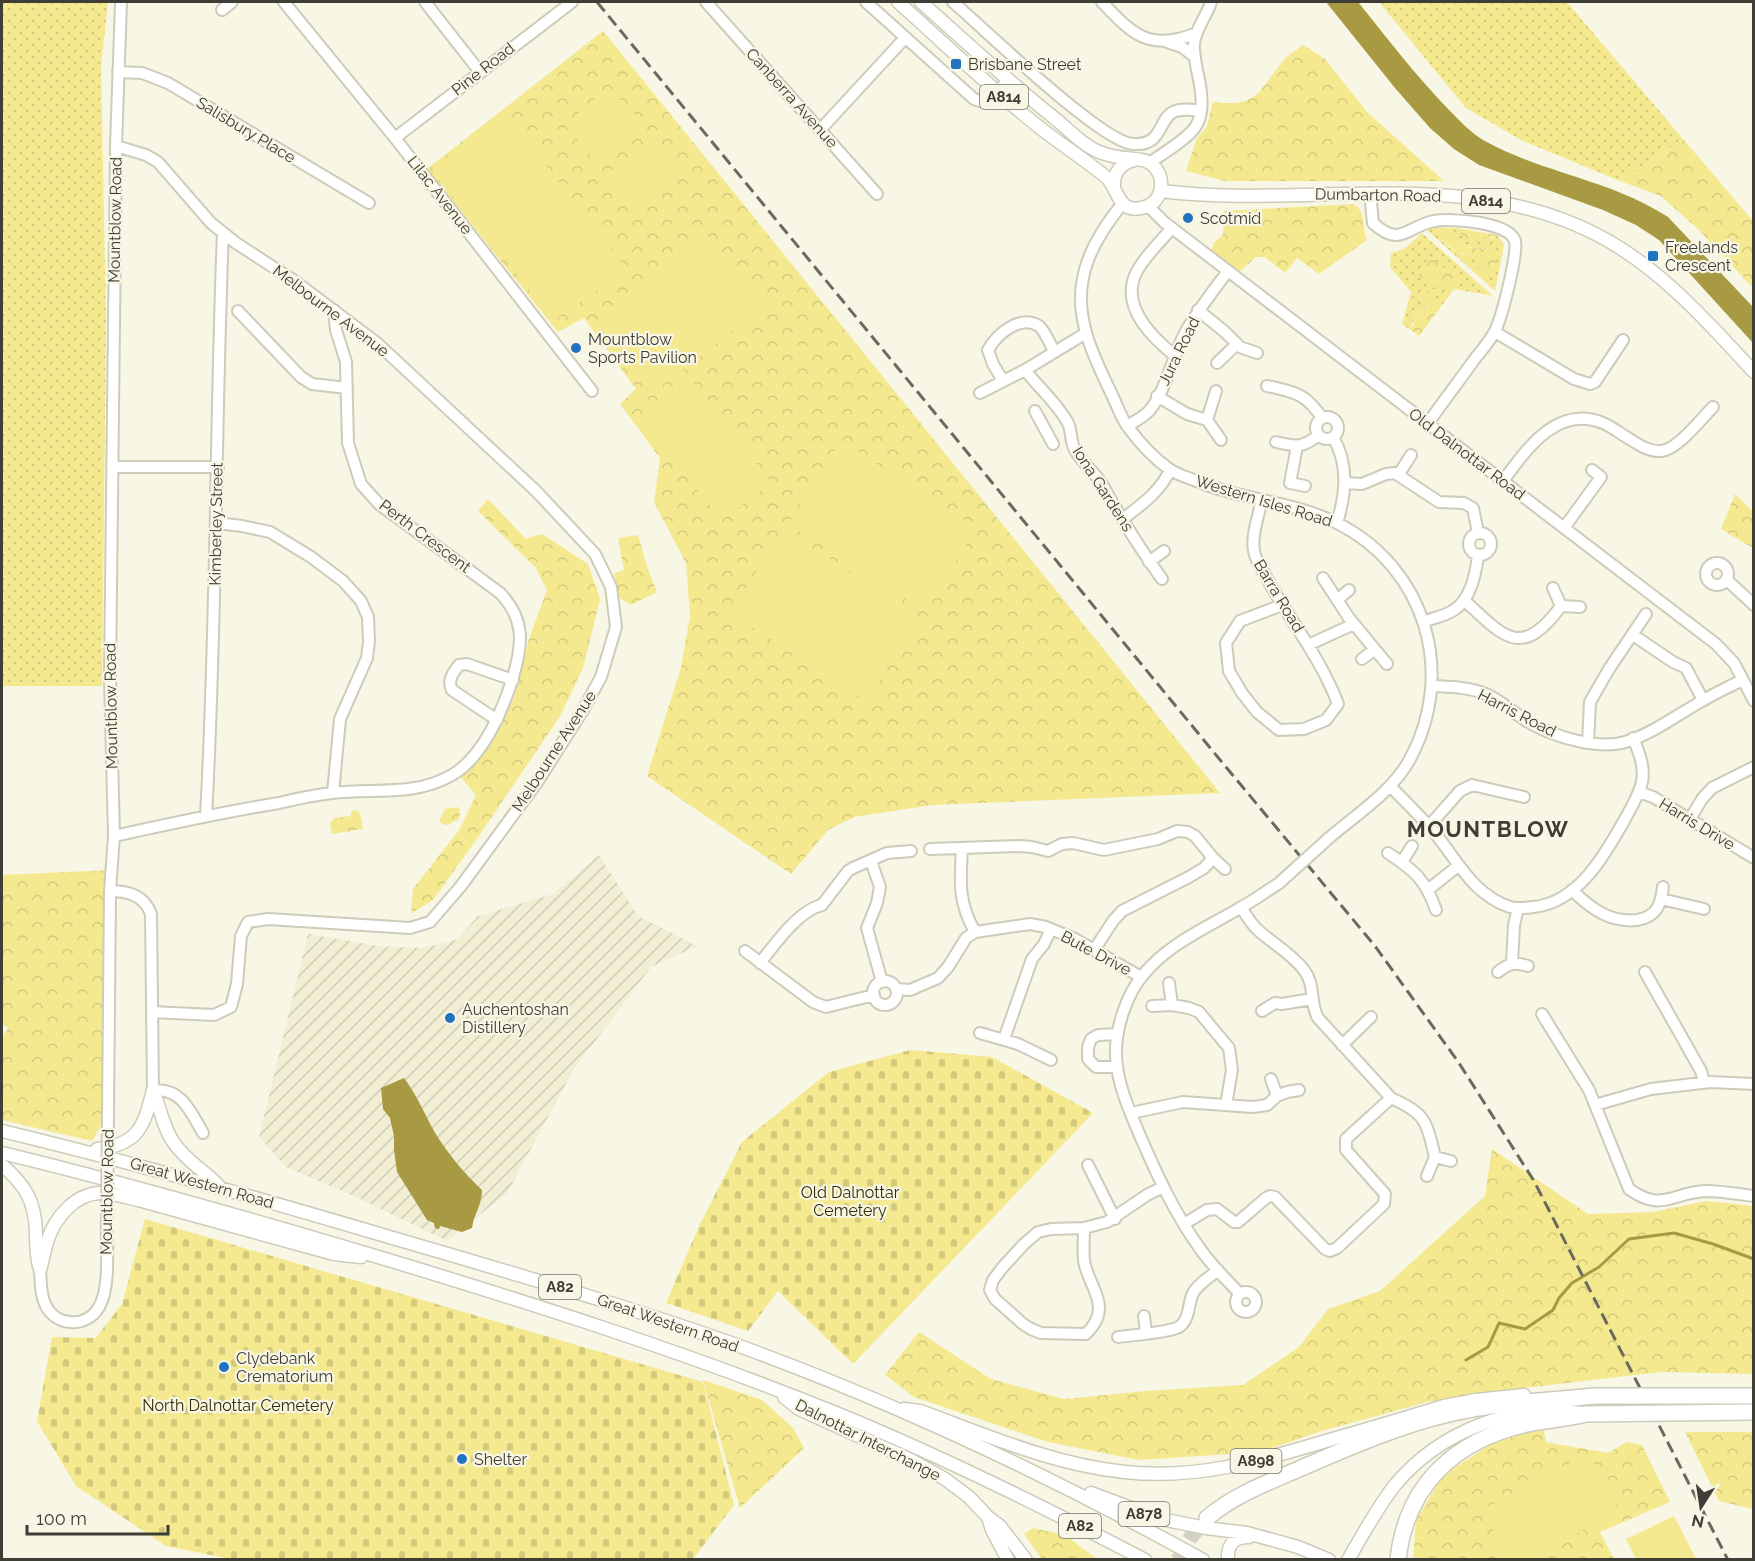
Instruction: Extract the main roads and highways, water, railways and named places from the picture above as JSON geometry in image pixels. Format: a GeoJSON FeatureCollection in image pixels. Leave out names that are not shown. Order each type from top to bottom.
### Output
{"type":"FeatureCollection","features":[{"type":"Feature","properties":{"kind":"highway","name":"A898"},"geometry":{"type":"LineString","coordinates":[[1207,1518],[1222,1506],[1256,1488],[1396,1429],[1449,1413],[1501,1404],[1594,1396],[1754,1396]]}},
{"type":"Feature","properties":{"kind":"highway"},"geometry":{"type":"LineString","coordinates":[[1398,1560],[1401,1537],[1411,1506],[1422,1488],[1443,1464],[1473,1444],[1497,1433],[1527,1424],[1586,1414],[1754,1412]]}},
{"type":"Feature","properties":{"kind":"main road","name":"A814"},"geometry":{"type":"LineString","coordinates":[[898,2],[1032,122],[1108,179],[1123,203],[1135,208],[1148,206],[1156,200],[1161,191],[1161,177],[1149,163],[1102,153],[1090,147],[1008,80],[921,2]]}},
{"type":"Feature","properties":{"kind":"main road"},"geometry":{"type":"LineString","coordinates":[[1114,187],[1114,177],[1119,169],[1126,163],[1136,160]]}},
{"type":"Feature","properties":{"kind":"main road","name":"Dumbarton Road"},"geometry":{"type":"LineString","coordinates":[[1161,191],[1223,197],[1370,193],[1428,194],[1507,204],[1560,219],[1599,236],[1638,260],[1669,284],[1754,372]]}},
{"type":"Feature","properties":{"kind":"main road","name":"A82"},"geometry":{"type":"LineString","coordinates":[[84,1151],[113,1148],[135,1135],[144,1122],[153,1090],[174,1144],[219,1186]]}},
{"type":"Feature","properties":{"kind":"main road","name":"Great Western Road"},"geometry":{"type":"LineString","coordinates":[[2,1131],[219,1186],[501,1269],[741,1347],[892,1407],[1034,1472],[1203,1560]]}},
{"type":"Feature","properties":{"kind":"main road","name":"Great Western Road"},"geometry":{"type":"LineString","coordinates":[[2,1153],[200,1204],[534,1304],[774,1389],[954,1464],[1145,1560]]}},
{"type":"Feature","properties":{"kind":"main road"},"geometry":{"type":"LineString","coordinates":[[2,1166],[21,1184],[32,1202],[40,1270],[47,1242],[58,1219],[75,1203],[99,1193],[118,1195],[334,1254],[383,1258]]}},
{"type":"Feature","properties":{"kind":"main road","name":"Dalnottar Interchange"},"geometry":{"type":"LineString","coordinates":[[774,1389],[798,1409],[911,1460],[945,1479],[969,1497],[1000,1526],[1026,1560]]}},
{"type":"Feature","properties":{"kind":"main road","name":"A898"},"geometry":{"type":"LineString","coordinates":[[892,1407],[920,1411],[1063,1460],[1115,1471],[1161,1474],[1240,1465],[1468,1401],[1538,1394],[1576,1393],[1594,1396]]}},
{"type":"Feature","properties":{"kind":"main road"},"geometry":{"type":"LineString","coordinates":[[1348,1560],[1383,1503],[1403,1477],[1429,1454],[1458,1435],[1487,1422],[1514,1415],[1565,1410],[1586,1414]]}},
{"type":"Feature","properties":{"kind":"main road","name":"A878"},"geometry":{"type":"LineString","coordinates":[[1034,1472],[1161,1519],[1246,1533],[1298,1546],[1329,1560]]}},
{"type":"Feature","properties":{"kind":"main road"},"geometry":{"type":"LineString","coordinates":[[988,1517],[992,1530],[1008,1560]]}},
{"type":"Feature","properties":{"kind":"main road","name":"A878"},"geometry":{"type":"LineString","coordinates":[[1227,1560],[1228,1550],[1235,1540],[1243,1537],[1260,1537]]}},
{"type":"Feature","properties":{"kind":"waterway"},"geometry":{"type":"LineString","coordinates":[[1466,1360],[1488,1347],[1499,1323],[1525,1329],[1553,1310],[1559,1298],[1572,1283],[1599,1267],[1629,1239],[1674,1233],[1754,1259]]}},
{"type":"Feature","properties":{"kind":"tunnel"},"geometry":{"type":"LineString","coordinates":[[1178,1560],[1191,1537],[1207,1518]]}},
{"type":"Feature","properties":{"kind":"railway"},"geometry":{"type":"LineString","coordinates":[[597,2],[1375,946],[1459,1063],[1534,1181],[1728,1560]]}},
{"type":"Feature","properties":{"kind":"place","name":"Brisbane Street"},"geometry":{"type":"Point","coordinates":[956,64]}},
{"type":"Feature","properties":{"kind":"place","name":"Scotmid"},"geometry":{"type":"Point","coordinates":[1188,218]}},
{"type":"Feature","properties":{"kind":"place","name":"Freelands Crescent"},"geometry":{"type":"Point","coordinates":[1653,256]}},
{"type":"Feature","properties":{"kind":"place","name":"Mountblow Sports Pavilion"},"geometry":{"type":"Point","coordinates":[576,348]}},
{"type":"Feature","properties":{"kind":"place","name":"Auchentoshan Distillery"},"geometry":{"type":"Point","coordinates":[450,1018]}},
{"type":"Feature","properties":{"kind":"place","name":"Clydebank Crematorium"},"geometry":{"type":"Point","coordinates":[224,1367]}},
{"type":"Feature","properties":{"kind":"place","name":"Shelter"},"geometry":{"type":"Point","coordinates":[462,1459]}},
{"type":"Feature","properties":{"kind":"district","name":"MOUNTBLOW"},"geometry":{"type":"Point","coordinates":[1488,829]}},
{"type":"Feature","properties":{"kind":"park label","name":"Old Dalnottar Cemetery"},"geometry":{"type":"Point","coordinates":[850,1201]}},
{"type":"Feature","properties":{"kind":"park label","name":"North Dalnottar Cemetery"},"geometry":{"type":"Point","coordinates":[238,1405]}}]}
